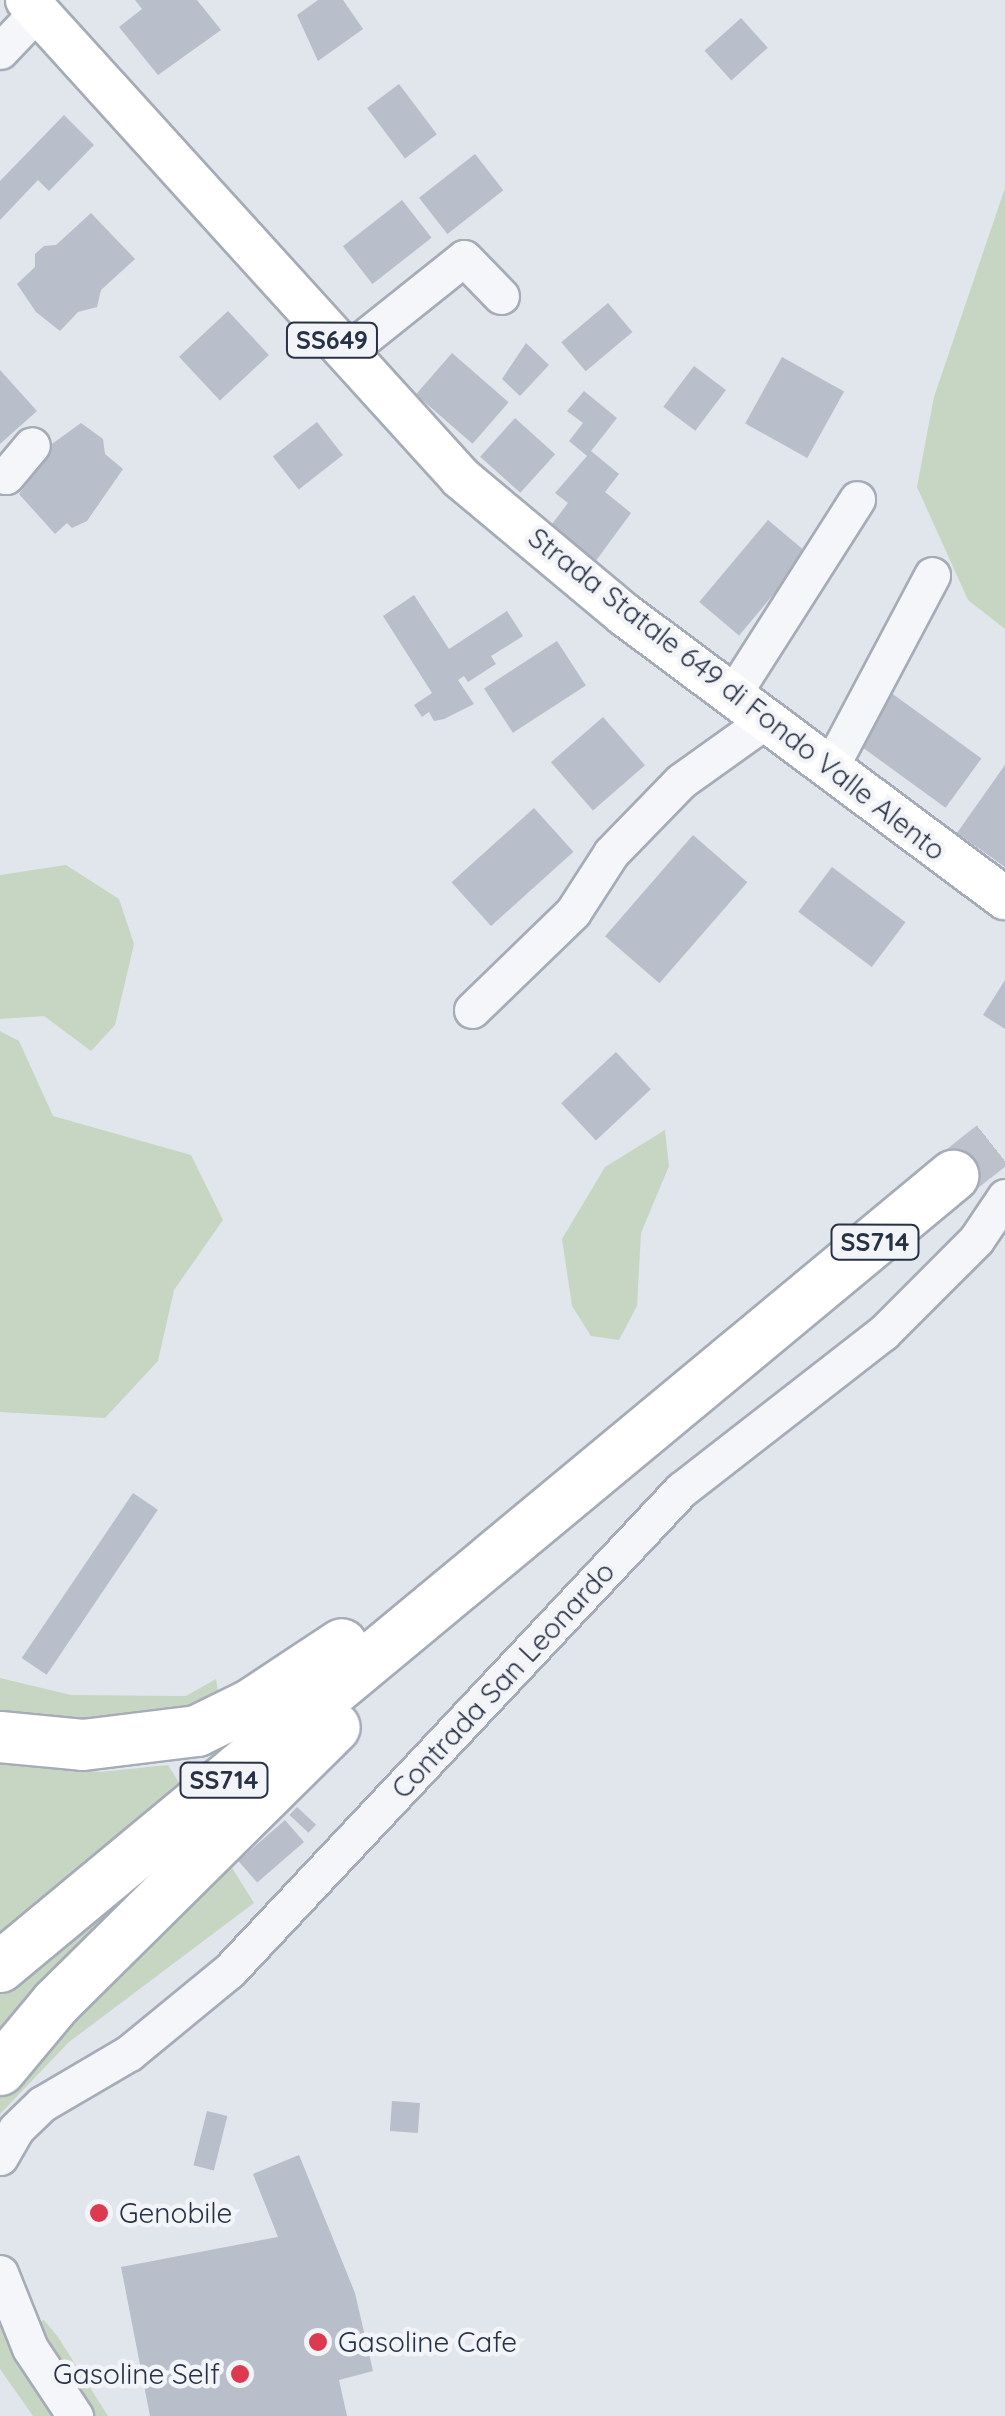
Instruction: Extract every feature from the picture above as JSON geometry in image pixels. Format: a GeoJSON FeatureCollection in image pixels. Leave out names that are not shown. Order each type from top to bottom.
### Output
{"type":"FeatureCollection","features":[{"type":"Feature","properties":{"kind":"highway","name":"SS714"},"geometry":{"type":"LineString","coordinates":[[0,1967],[953,1176]]}},
{"type":"Feature","properties":{"kind":"highway"},"geometry":{"type":"LineString","coordinates":[[0,1737],[83,1745],[197,1730],[266,1696],[382,1616],[449,1594]]}},
{"type":"Feature","properties":{"kind":"highway"},"geometry":{"type":"LineString","coordinates":[[0,2070],[56,2003],[417,1653],[449,1594]]}},
{"type":"Feature","properties":{"kind":"main road","name":"Strada Statale 649 di Fondo Valle Alento"},"geometry":{"type":"LineString","coordinates":[[32,6],[344,354],[461,478],[625,615],[1005,898]]}},
{"type":"Feature","properties":{"kind":"street"},"geometry":{"type":"LineString","coordinates":[[0,51],[32,6]]}},
{"type":"Feature","properties":{"kind":"street"},"geometry":{"type":"LineString","coordinates":[[344,354],[464,258],[501,296]]}},
{"type":"Feature","properties":{"kind":"street"},"geometry":{"type":"LineString","coordinates":[[0,475],[6,476],[32,445]]}},
{"type":"Feature","properties":{"kind":"street"},"geometry":{"type":"LineString","coordinates":[[733,694],[856,499]]}},
{"type":"Feature","properties":{"kind":"street"},"geometry":{"type":"LineString","coordinates":[[831,766],[932,574]]}},
{"type":"Feature","properties":{"kind":"street"},"geometry":{"type":"LineString","coordinates":[[472,1010],[573,912],[611,854],[680,781],[768,719]]}},
{"type":"Feature","properties":{"kind":"street","name":"Contrada San Leonardo"},"geometry":{"type":"LineString","coordinates":[[0,2157],[16,2129],[42,2104],[128,2052],[229,1971],[681,1490],[883,1333],[976,1240],[1005,1198]]}},
{"type":"Feature","properties":{"kind":"street"},"geometry":{"type":"LineString","coordinates":[[0,2273],[30,2348],[75,2416]]}},
{"type":"Feature","properties":{"kind":"green space"},"geometry":{"type":"Polygon","coordinates":[[[1005,188],[1005,629],[968,600],[917,487],[934,397],[1005,188]]]}},
{"type":"Feature","properties":{"kind":"green space"},"geometry":{"type":"Polygon","coordinates":[[[66,865],[119,899],[134,944],[115,1025],[91,1051],[44,1016],[0,1019],[0,875],[66,865]]]}},
{"type":"Feature","properties":{"kind":"green space"},"geometry":{"type":"Polygon","coordinates":[[[0,1031],[19,1041],[53,1116],[191,1155],[223,1220],[174,1290],[158,1361],[105,1418],[0,1412],[0,1031]]]}},
{"type":"Feature","properties":{"kind":"green space"},"geometry":{"type":"Polygon","coordinates":[[[665,1130],[669,1166],[641,1233],[637,1306],[619,1340],[591,1336],[572,1306],[562,1239],[605,1167],[665,1130]]]}},
{"type":"Feature","properties":{"kind":"green space"},"geometry":{"type":"Polygon","coordinates":[[[0,1678],[71,1695],[186,1696],[216,1679],[220,1705],[83,1728],[0,1717],[0,1678]]]}},
{"type":"Feature","properties":{"kind":"green space"},"geometry":{"type":"Polygon","coordinates":[[[0,1758],[100,1772],[168,1765],[254,1903],[69,2042],[0,2114],[0,1758]]]}},
{"type":"Feature","properties":{"kind":"green space"},"geometry":{"type":"Polygon","coordinates":[[[0,2308],[60,2416],[33,2416],[0,2369],[0,2308]]]}},
{"type":"Feature","properties":{"kind":"green space"},"geometry":{"type":"Polygon","coordinates":[[[44,2320],[108,2416],[94,2416],[39,2322],[44,2320]]]}},
{"type":"Feature","properties":{"kind":"building"},"geometry":{"type":"Polygon","coordinates":[[[135,0],[197,0],[221,30],[158,75],[119,27],[142,9],[135,0]]]}},
{"type":"Feature","properties":{"kind":"building"},"geometry":{"type":"Polygon","coordinates":[[[318,0],[343,0],[363,29],[318,61],[297,15],[318,0]]]}},
{"type":"Feature","properties":{"kind":"building"},"geometry":{"type":"Polygon","coordinates":[[[741,18],[768,48],[731,81],[705,51],[741,18]]]}},
{"type":"Feature","properties":{"kind":"building"},"geometry":{"type":"Polygon","coordinates":[[[399,84],[437,134],[405,158],[367,108],[399,84]]]}},
{"type":"Feature","properties":{"kind":"building"},"geometry":{"type":"Polygon","coordinates":[[[64,115],[94,145],[49,191],[38,180],[0,220],[0,181],[64,115]]]}},
{"type":"Feature","properties":{"kind":"building"},"geometry":{"type":"Polygon","coordinates":[[[475,154],[503,190],[447,234],[419,198],[475,154]]]}},
{"type":"Feature","properties":{"kind":"building"},"geometry":{"type":"Polygon","coordinates":[[[402,200],[432,238],[372,284],[343,246],[402,200]]]}},
{"type":"Feature","properties":{"kind":"building"},"geometry":{"type":"Polygon","coordinates":[[[91,213],[135,259],[101,290],[97,307],[78,312],[60,331],[36,312],[17,284],[35,267],[35,254],[44,246],[56,245],[91,213]]]}},
{"type":"Feature","properties":{"kind":"building"},"geometry":{"type":"Polygon","coordinates":[[[608,303],[632,332],[586,371],[561,342],[608,303]]]}},
{"type":"Feature","properties":{"kind":"building"},"geometry":{"type":"Polygon","coordinates":[[[228,311],[269,355],[220,401],[179,357],[228,311]]]}},
{"type":"Feature","properties":{"kind":"building"},"geometry":{"type":"Polygon","coordinates":[[[526,343],[549,365],[520,396],[502,379],[526,343]]]}},
{"type":"Feature","properties":{"kind":"building"},"geometry":{"type":"Polygon","coordinates":[[[452,353],[509,402],[473,444],[416,395],[452,353]]]}},
{"type":"Feature","properties":{"kind":"building"},"geometry":{"type":"Polygon","coordinates":[[[782,357],[844,391],[807,458],[745,423],[782,357]]]}},
{"type":"Feature","properties":{"kind":"building"},"geometry":{"type":"Polygon","coordinates":[[[694,366],[726,390],[695,431],[663,407],[694,366]]]}},
{"type":"Feature","properties":{"kind":"building"},"geometry":{"type":"Polygon","coordinates":[[[0,370],[37,411],[0,444],[0,370]]]}},
{"type":"Feature","properties":{"kind":"building"},"geometry":{"type":"Polygon","coordinates":[[[584,391],[617,418],[591,451],[619,474],[605,492],[631,513],[595,562],[549,528],[568,503],[555,493],[587,456],[569,441],[583,423],[567,411],[584,391]]]}},
{"type":"Feature","properties":{"kind":"building"},"geometry":{"type":"Polygon","coordinates":[[[515,418],[555,454],[520,493],[480,457],[515,418]]]}},
{"type":"Feature","properties":{"kind":"building"},"geometry":{"type":"Polygon","coordinates":[[[317,422],[343,455],[299,490],[273,456],[317,422]]]}},
{"type":"Feature","properties":{"kind":"building"},"geometry":{"type":"Polygon","coordinates":[[[81,423],[103,439],[105,454],[123,469],[87,521],[72,528],[67,523],[55,534],[19,494],[44,461],[38,454],[81,423]]]}},
{"type":"Feature","properties":{"kind":"building"},"geometry":{"type":"Polygon","coordinates":[[[768,520],[808,553],[739,635],[699,602],[768,520]]]}},
{"type":"Feature","properties":{"kind":"building"},"geometry":{"type":"Polygon","coordinates":[[[414,595],[449,649],[507,611],[523,636],[491,656],[496,664],[468,682],[464,676],[458,680],[474,704],[434,721],[429,712],[422,717],[414,705],[432,693],[383,616],[414,595]]]}},
{"type":"Feature","properties":{"kind":"building"},"geometry":{"type":"Polygon","coordinates":[[[557,641],[586,685],[513,733],[484,688],[557,641]]]}},
{"type":"Feature","properties":{"kind":"building"},"geometry":{"type":"Polygon","coordinates":[[[890,692],[981,758],[946,808],[854,741],[890,692]]]}},
{"type":"Feature","properties":{"kind":"building"},"geometry":{"type":"Polygon","coordinates":[[[603,717],[645,765],[593,811],[551,762],[603,717]]]}},
{"type":"Feature","properties":{"kind":"building"},"geometry":{"type":"Polygon","coordinates":[[[1005,765],[1005,867],[957,833],[1005,765]]]}},
{"type":"Feature","properties":{"kind":"building"},"geometry":{"type":"Polygon","coordinates":[[[534,808],[573,852],[491,926],[452,882],[534,808]]]}},
{"type":"Feature","properties":{"kind":"building"},"geometry":{"type":"Polygon","coordinates":[[[693,835],[747,882],[659,983],[605,936],[693,835]]]}},
{"type":"Feature","properties":{"kind":"building"},"geometry":{"type":"Polygon","coordinates":[[[832,867],[905,922],[872,967],[798,912],[832,867]]]}},
{"type":"Feature","properties":{"kind":"building"},"geometry":{"type":"Polygon","coordinates":[[[1005,980],[1005,1029],[983,1015],[1005,980]]]}},
{"type":"Feature","properties":{"kind":"building"},"geometry":{"type":"Polygon","coordinates":[[[616,1052],[651,1089],[596,1140],[561,1103],[616,1052]]]}},
{"type":"Feature","properties":{"kind":"building"},"geometry":{"type":"Polygon","coordinates":[[[133,1493],[158,1510],[47,1675],[22,1658],[133,1493]]]}},
{"type":"Feature","properties":{"kind":"building"},"geometry":{"type":"Polygon","coordinates":[[[297,1807],[316,1825],[309,1833],[289,1815],[297,1807]]]}},
{"type":"Feature","properties":{"kind":"building"},"geometry":{"type":"Polygon","coordinates":[[[285,1820],[304,1842],[257,1883],[238,1861],[285,1820]]]}},
{"type":"Feature","properties":{"kind":"building"},"geometry":{"type":"Polygon","coordinates":[[[392,2101],[420,2103],[418,2133],[390,2131],[392,2101]]]}},
{"type":"Feature","properties":{"kind":"building"},"geometry":{"type":"Polygon","coordinates":[[[207,2111],[227,2116],[214,2170],[193,2165],[207,2111]]]}},
{"type":"Feature","properties":{"kind":"building"},"geometry":{"type":"Polygon","coordinates":[[[299,2155],[355,2293],[373,2371],[339,2380],[347,2416],[150,2416],[121,2267],[278,2237],[253,2174],[299,2155]]]}},
{"type":"Feature","properties":{"kind":"tunnel"},"geometry":{"type":"LineString","coordinates":[[953,1176],[1005,1135]]}},
{"type":"Feature","properties":{"kind":"place","name":"Genobile"},"geometry":{"type":"Point","coordinates":[99,2213]}},
{"type":"Feature","properties":{"kind":"place","name":"Gasoline Cafe"},"geometry":{"type":"Point","coordinates":[318,2342]}},
{"type":"Feature","properties":{"kind":"place","name":"Gasoline Self"},"geometry":{"type":"Point","coordinates":[240,2374]}}]}
